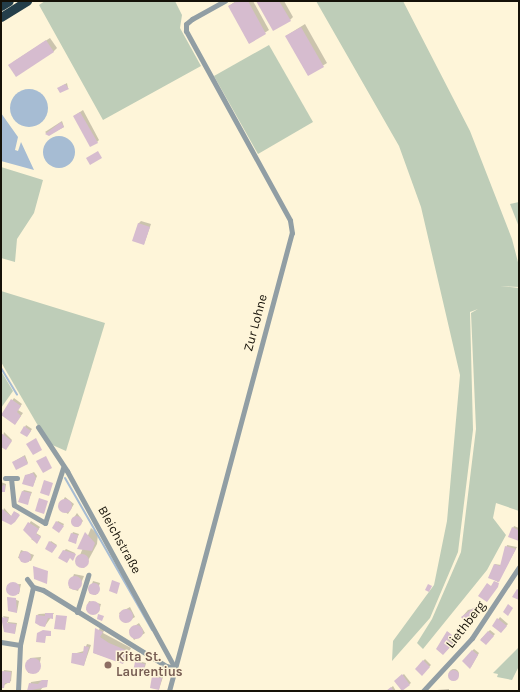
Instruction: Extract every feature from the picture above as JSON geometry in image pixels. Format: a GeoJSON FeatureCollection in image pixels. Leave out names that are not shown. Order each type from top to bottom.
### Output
{"type":"FeatureCollection","features":[{"type":"Feature","properties":{"kind":"highway"},"geometry":{"type":"LineString","coordinates":[[1,6],[9,1]]}},
{"type":"Feature","properties":{"kind":"highway"},"geometry":{"type":"LineString","coordinates":[[1,17],[27,1]]}},
{"type":"Feature","properties":{"kind":"street","name":"Zur Lohne"},"geometry":{"type":"LineString","coordinates":[[169,691],[292,233],[290,220],[186,31],[186,24],[192,19],[225,1]]}},
{"type":"Feature","properties":{"kind":"street","name":"Bleichstraße"},"geometry":{"type":"LineString","coordinates":[[38,427],[63,468],[176,668]]}},
{"type":"Feature","properties":{"kind":"street"},"geometry":{"type":"LineString","coordinates":[[11,478],[14,504],[45,523],[63,468]]}},
{"type":"Feature","properties":{"kind":"street","name":"Liethberg"},"geometry":{"type":"LineString","coordinates":[[423,691],[472,638],[519,566]]}},
{"type":"Feature","properties":{"kind":"street"},"geometry":{"type":"LineString","coordinates":[[77,612],[88,576]]}},
{"type":"Feature","properties":{"kind":"street"},"geometry":{"type":"LineString","coordinates":[[27,579],[32,587],[77,612],[166,666],[176,668]]}},
{"type":"Feature","properties":{"kind":"street"},"geometry":{"type":"LineString","coordinates":[[18,691],[20,645],[32,587]]}},
{"type":"Feature","properties":{"kind":"street"},"geometry":{"type":"LineString","coordinates":[[1,642],[20,645]]}},
{"type":"Feature","properties":{"kind":"green space"},"geometry":{"type":"Polygon","coordinates":[[[45,1],[175,1],[182,15],[180,28],[201,66],[103,120],[39,5],[45,1]]]}},
{"type":"Feature","properties":{"kind":"green space"},"geometry":{"type":"Polygon","coordinates":[[[316,1],[403,1],[470,131],[512,239],[519,266],[519,287],[500,286],[519,288],[519,511],[496,503],[493,518],[506,535],[487,570],[423,649],[417,643],[432,619],[461,552],[476,429],[471,313],[478,309],[470,312],[473,430],[458,552],[430,618],[392,661],[393,641],[434,585],[447,521],[460,375],[421,207],[399,146],[316,1]]]}},
{"type":"Feature","properties":{"kind":"green space"},"geometry":{"type":"Polygon","coordinates":[[[269,45],[313,122],[258,154],[214,76],[269,45]]]}},
{"type":"Feature","properties":{"kind":"green space"},"geometry":{"type":"Polygon","coordinates":[[[1,167],[43,180],[34,213],[17,239],[15,262],[1,258],[1,167]]]}},
{"type":"Feature","properties":{"kind":"green space"},"geometry":{"type":"Polygon","coordinates":[[[519,202],[519,227],[510,204],[519,202]]]}},
{"type":"Feature","properties":{"kind":"green space"},"geometry":{"type":"Polygon","coordinates":[[[1,291],[105,323],[66,451],[48,443],[1,362],[1,291]]]}},
{"type":"Feature","properties":{"kind":"green space"},"geometry":{"type":"Polygon","coordinates":[[[1,371],[13,391],[1,408],[1,371]]]}},
{"type":"Feature","properties":{"kind":"green space"},"geometry":{"type":"Polygon","coordinates":[[[519,647],[519,666],[512,680],[497,677],[498,674],[493,673],[519,647]]]}},
{"type":"Feature","properties":{"kind":"water"},"geometry":{"type":"Polygon","coordinates":[[[29,89],[39,92],[45,98],[48,108],[45,118],[39,124],[29,127],[19,124],[13,118],[10,108],[13,98],[19,92],[29,89]]]}},
{"type":"Feature","properties":{"kind":"water"},"geometry":{"type":"Polygon","coordinates":[[[1,113],[18,137],[15,150],[18,151],[21,142],[34,170],[1,161],[1,113]]]}},
{"type":"Feature","properties":{"kind":"water"},"geometry":{"type":"Polygon","coordinates":[[[56,136],[62,136],[72,143],[75,152],[74,158],[68,165],[62,168],[56,168],[46,161],[43,155],[43,149],[50,139],[56,136]]]}},
{"type":"Feature","properties":{"kind":"building"},"geometry":{"type":"Polygon","coordinates":[[[237,1],[248,1],[266,34],[249,44],[228,6],[237,1]]]}},
{"type":"Feature","properties":{"kind":"building"},"geometry":{"type":"Polygon","coordinates":[[[256,1],[279,1],[291,21],[273,31],[256,1]]]}},
{"type":"Feature","properties":{"kind":"building"},"geometry":{"type":"Polygon","coordinates":[[[301,27],[324,67],[308,76],[285,36],[301,27]]]}},
{"type":"Feature","properties":{"kind":"building"},"geometry":{"type":"Polygon","coordinates":[[[46,40],[54,52],[16,77],[8,65],[46,40]]]}},
{"type":"Feature","properties":{"kind":"building"},"geometry":{"type":"Polygon","coordinates":[[[65,84],[69,89],[60,93],[57,88],[65,84]]]}},
{"type":"Feature","properties":{"kind":"building"},"geometry":{"type":"Polygon","coordinates":[[[80,112],[98,143],[90,147],[73,116],[80,112]]]}},
{"type":"Feature","properties":{"kind":"building"},"geometry":{"type":"Polygon","coordinates":[[[61,122],[64,127],[49,136],[45,134],[61,122]]]}},
{"type":"Feature","properties":{"kind":"building"},"geometry":{"type":"Polygon","coordinates":[[[98,151],[102,158],[90,165],[86,158],[98,151]]]}},
{"type":"Feature","properties":{"kind":"building"},"geometry":{"type":"Polygon","coordinates":[[[138,223],[150,227],[144,245],[132,241],[138,223]]]}},
{"type":"Feature","properties":{"kind":"building"},"geometry":{"type":"Polygon","coordinates":[[[11,399],[21,406],[17,412],[21,416],[15,425],[1,415],[11,399]]]}},
{"type":"Feature","properties":{"kind":"building"},"geometry":{"type":"Polygon","coordinates":[[[24,426],[31,431],[27,437],[20,433],[24,426]]]}},
{"type":"Feature","properties":{"kind":"building"},"geometry":{"type":"Polygon","coordinates":[[[1,433],[12,441],[6,450],[1,447],[1,433]]]}},
{"type":"Feature","properties":{"kind":"building"},"geometry":{"type":"Polygon","coordinates":[[[36,438],[42,450],[33,455],[26,444],[36,438]]]}},
{"type":"Feature","properties":{"kind":"building"},"geometry":{"type":"Polygon","coordinates":[[[24,456],[28,464],[16,470],[12,462],[24,456]]]}},
{"type":"Feature","properties":{"kind":"building"},"geometry":{"type":"Polygon","coordinates":[[[46,456],[52,468],[43,473],[36,461],[46,456]]]}},
{"type":"Feature","properties":{"kind":"building"},"geometry":{"type":"Polygon","coordinates":[[[33,473],[36,478],[33,487],[22,484],[25,475],[33,473]]]}},
{"type":"Feature","properties":{"kind":"building"},"geometry":{"type":"Polygon","coordinates":[[[44,480],[53,483],[49,496],[40,493],[44,480]]]}},
{"type":"Feature","properties":{"kind":"building"},"geometry":{"type":"Polygon","coordinates":[[[5,485],[5,492],[1,492],[1,486],[5,485]]]}},
{"type":"Feature","properties":{"kind":"building"},"geometry":{"type":"Polygon","coordinates":[[[22,491],[31,493],[28,505],[18,502],[22,491]]]}},
{"type":"Feature","properties":{"kind":"building"},"geometry":{"type":"Polygon","coordinates":[[[39,498],[48,501],[44,514],[35,511],[39,498]]]}},
{"type":"Feature","properties":{"kind":"building"},"geometry":{"type":"Polygon","coordinates":[[[65,499],[70,501],[72,506],[70,511],[65,513],[60,511],[58,506],[60,501],[65,499]]]}},
{"type":"Feature","properties":{"kind":"building"},"geometry":{"type":"Polygon","coordinates":[[[2,509],[11,516],[14,511],[20,515],[11,525],[1,520],[2,509]]]}},
{"type":"Feature","properties":{"kind":"building"},"geometry":{"type":"Polygon","coordinates":[[[76,515],[80,517],[82,521],[80,525],[76,527],[72,525],[70,521],[72,517],[76,515]]]}},
{"type":"Feature","properties":{"kind":"building"},"geometry":{"type":"Polygon","coordinates":[[[56,521],[64,526],[59,533],[52,528],[56,521]]]}},
{"type":"Feature","properties":{"kind":"building"},"geometry":{"type":"Polygon","coordinates":[[[28,522],[39,529],[36,534],[41,537],[37,544],[23,530],[28,522]]]}},
{"type":"Feature","properties":{"kind":"building"},"geometry":{"type":"Polygon","coordinates":[[[512,527],[518,530],[519,527],[519,541],[508,537],[512,527]]]}},
{"type":"Feature","properties":{"kind":"building"},"geometry":{"type":"Polygon","coordinates":[[[85,532],[95,543],[92,551],[77,549],[85,532]]]}},
{"type":"Feature","properties":{"kind":"building"},"geometry":{"type":"Polygon","coordinates":[[[71,533],[78,535],[76,544],[68,541],[71,533]]]}},
{"type":"Feature","properties":{"kind":"building"},"geometry":{"type":"Polygon","coordinates":[[[49,541],[57,546],[52,553],[45,549],[49,541]]]}},
{"type":"Feature","properties":{"kind":"building"},"geometry":{"type":"Polygon","coordinates":[[[505,546],[516,549],[499,582],[488,578],[494,564],[500,566],[505,546]]]}},
{"type":"Feature","properties":{"kind":"building"},"geometry":{"type":"Polygon","coordinates":[[[63,550],[76,554],[73,561],[70,558],[67,563],[58,558],[63,550]]]}},
{"type":"Feature","properties":{"kind":"building"},"geometry":{"type":"Polygon","coordinates":[[[23,551],[27,551],[31,557],[27,563],[23,563],[19,559],[19,555],[23,551]]]}},
{"type":"Feature","properties":{"kind":"building"},"geometry":{"type":"Polygon","coordinates":[[[82,554],[87,556],[89,561],[87,566],[82,568],[77,566],[75,561],[77,556],[82,554]]]}},
{"type":"Feature","properties":{"kind":"building"},"geometry":{"type":"Polygon","coordinates":[[[33,566],[48,571],[47,584],[34,579],[33,566]]]}},
{"type":"Feature","properties":{"kind":"building"},"geometry":{"type":"Polygon","coordinates":[[[72,576],[78,576],[82,580],[82,586],[78,590],[72,590],[68,586],[68,580],[72,576]]]}},
{"type":"Feature","properties":{"kind":"building"},"geometry":{"type":"Polygon","coordinates":[[[112,580],[120,583],[117,594],[109,591],[112,580]]]}},
{"type":"Feature","properties":{"kind":"building"},"geometry":{"type":"Polygon","coordinates":[[[494,581],[499,583],[498,587],[487,602],[478,596],[487,583],[491,586],[494,581]]]}},
{"type":"Feature","properties":{"kind":"building"},"geometry":{"type":"Polygon","coordinates":[[[13,582],[18,584],[20,589],[18,594],[13,596],[8,594],[6,589],[8,584],[13,582]]]}},
{"type":"Feature","properties":{"kind":"building"},"geometry":{"type":"Polygon","coordinates":[[[92,583],[96,583],[100,589],[96,595],[92,595],[88,591],[88,587],[92,583]]]}},
{"type":"Feature","properties":{"kind":"building"},"geometry":{"type":"Polygon","coordinates":[[[428,584],[432,586],[429,592],[425,590],[428,584]]]}},
{"type":"Feature","properties":{"kind":"building"},"geometry":{"type":"Polygon","coordinates":[[[517,589],[519,590],[519,600],[512,597],[517,589]]]}},
{"type":"Feature","properties":{"kind":"building"},"geometry":{"type":"Polygon","coordinates":[[[7,597],[16,598],[17,613],[8,611],[7,597]]]}},
{"type":"Feature","properties":{"kind":"building"},"geometry":{"type":"Polygon","coordinates":[[[93,601],[98,603],[100,608],[98,613],[93,615],[88,613],[86,608],[88,603],[93,601]]]}},
{"type":"Feature","properties":{"kind":"building"},"geometry":{"type":"Polygon","coordinates":[[[508,604],[513,608],[508,616],[503,612],[508,604]]]}},
{"type":"Feature","properties":{"kind":"building"},"geometry":{"type":"Polygon","coordinates":[[[475,607],[480,611],[469,627],[461,617],[475,607]]]}},
{"type":"Feature","properties":{"kind":"building"},"geometry":{"type":"Polygon","coordinates":[[[126,609],[131,611],[133,616],[131,621],[126,623],[121,621],[119,616],[121,611],[126,609]]]}},
{"type":"Feature","properties":{"kind":"building"},"geometry":{"type":"Polygon","coordinates":[[[45,613],[53,613],[53,619],[48,618],[45,627],[35,623],[36,615],[45,616],[45,613]]]}},
{"type":"Feature","properties":{"kind":"building"},"geometry":{"type":"Polygon","coordinates":[[[98,614],[104,616],[102,621],[97,619],[98,614]]]}},
{"type":"Feature","properties":{"kind":"building"},"geometry":{"type":"Polygon","coordinates":[[[56,615],[67,616],[65,630],[54,629],[56,615]]]}},
{"type":"Feature","properties":{"kind":"building"},"geometry":{"type":"Polygon","coordinates":[[[1,617],[8,618],[7,623],[16,624],[15,634],[4,632],[1,617]]]}},
{"type":"Feature","properties":{"kind":"building"},"geometry":{"type":"Polygon","coordinates":[[[497,618],[507,626],[501,633],[492,626],[497,618]]]}},
{"type":"Feature","properties":{"kind":"building"},"geometry":{"type":"Polygon","coordinates":[[[136,625],[141,627],[143,632],[141,637],[136,639],[131,637],[129,632],[131,627],[136,625]]]}},
{"type":"Feature","properties":{"kind":"building"},"geometry":{"type":"Polygon","coordinates":[[[95,628],[103,632],[100,637],[109,643],[128,651],[123,664],[93,653],[95,628]]]}},
{"type":"Feature","properties":{"kind":"building"},"geometry":{"type":"Polygon","coordinates":[[[43,630],[51,631],[51,636],[46,636],[45,643],[36,642],[37,633],[43,630]]]}},
{"type":"Feature","properties":{"kind":"building"},"geometry":{"type":"Polygon","coordinates":[[[447,631],[452,635],[448,640],[453,644],[443,655],[436,649],[447,631]]]}},
{"type":"Feature","properties":{"kind":"building"},"geometry":{"type":"Polygon","coordinates":[[[488,631],[494,636],[486,645],[480,640],[488,631]]]}},
{"type":"Feature","properties":{"kind":"building"},"geometry":{"type":"Polygon","coordinates":[[[84,646],[89,647],[84,666],[71,663],[72,653],[83,653],[84,646]]]}},
{"type":"Feature","properties":{"kind":"building"},"geometry":{"type":"Polygon","coordinates":[[[472,650],[478,655],[470,669],[462,661],[472,650]]]}},
{"type":"Feature","properties":{"kind":"building"},"geometry":{"type":"Polygon","coordinates":[[[33,658],[40,663],[41,666],[36,673],[33,674],[26,669],[25,666],[30,659],[33,658]]]}},
{"type":"Feature","properties":{"kind":"building"},"geometry":{"type":"Polygon","coordinates":[[[423,660],[430,667],[422,676],[415,669],[423,660]]]}},
{"type":"Feature","properties":{"kind":"building"},"geometry":{"type":"Polygon","coordinates":[[[135,662],[145,664],[144,669],[153,670],[152,675],[133,671],[135,662]]]}},
{"type":"Feature","properties":{"kind":"building"},"geometry":{"type":"Polygon","coordinates":[[[453,669],[457,671],[459,675],[457,679],[453,681],[449,679],[447,675],[449,671],[453,669]]]}},
{"type":"Feature","properties":{"kind":"building"},"geometry":{"type":"Polygon","coordinates":[[[2,671],[11,672],[10,683],[5,683],[4,688],[1,688],[2,671]]]}},
{"type":"Feature","properties":{"kind":"building"},"geometry":{"type":"Polygon","coordinates":[[[402,674],[410,685],[402,691],[394,681],[402,674]]]}},
{"type":"Feature","properties":{"kind":"building"},"geometry":{"type":"Polygon","coordinates":[[[152,676],[162,678],[159,690],[150,688],[152,676]]]}},
{"type":"Feature","properties":{"kind":"building"},"geometry":{"type":"Polygon","coordinates":[[[42,680],[48,680],[47,687],[27,691],[29,683],[38,684],[42,680]]]}},
{"type":"Feature","properties":{"kind":"building"},"geometry":{"type":"Polygon","coordinates":[[[391,687],[394,691],[386,691],[391,687]]]}},
{"type":"Feature","properties":{"kind":"waterway"},"geometry":{"type":"LineString","coordinates":[[1,368],[17,395]]}},
{"type":"Feature","properties":{"kind":"waterway"},"geometry":{"type":"LineString","coordinates":[[65,478],[152,630]]}},
{"type":"Feature","properties":{"kind":"place","name":"Kita St. Laurentius"},"geometry":{"type":"Point","coordinates":[108,665]}}]}
